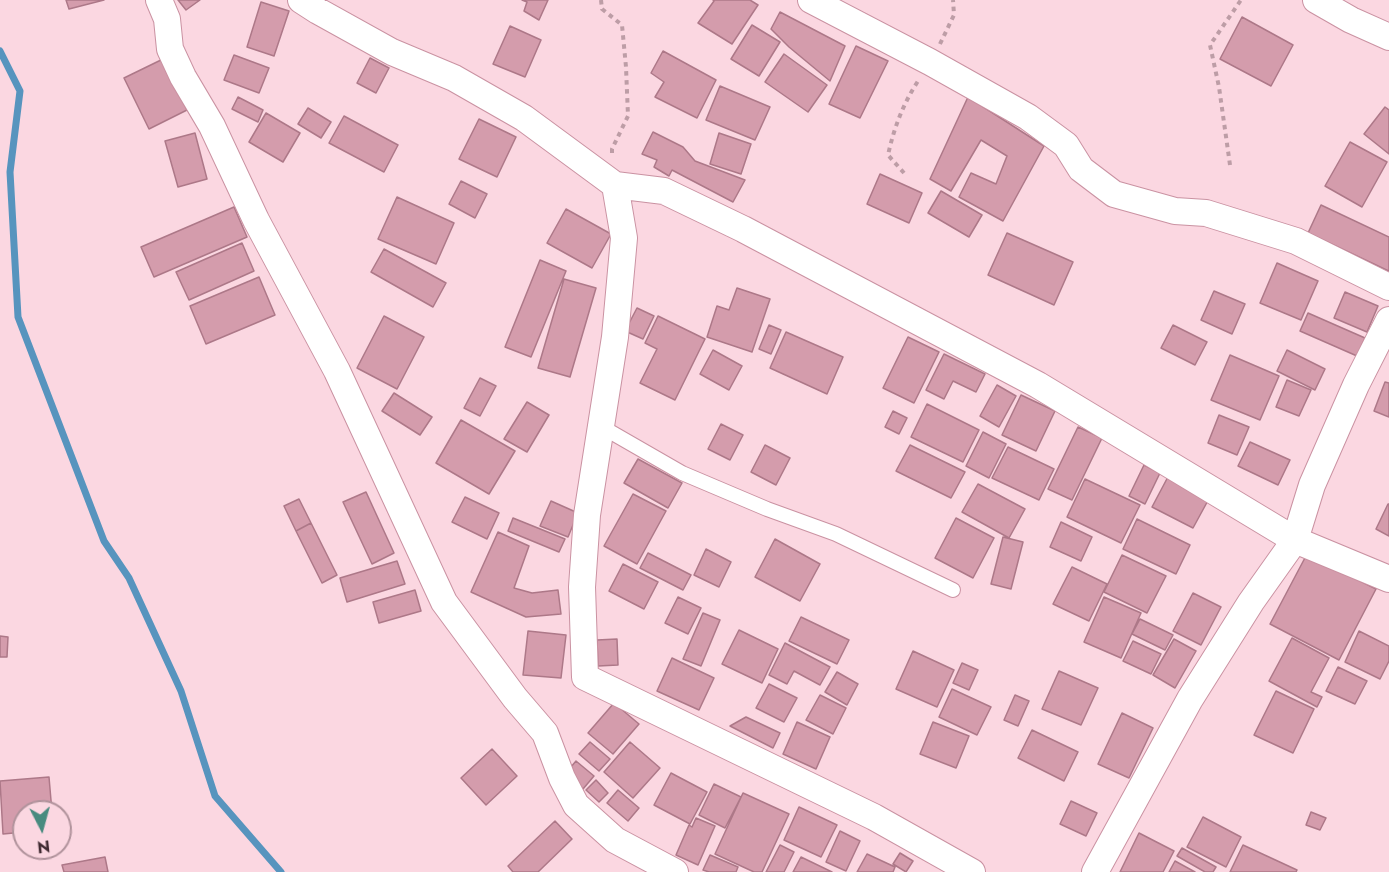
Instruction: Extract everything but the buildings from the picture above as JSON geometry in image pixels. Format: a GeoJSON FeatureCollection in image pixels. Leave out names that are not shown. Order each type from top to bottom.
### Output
{"type":"FeatureCollection","features":[{"type":"Feature","properties":{"kind":"street"},"geometry":{"type":"LineString","coordinates":[[159,0],[167,19],[170,49],[183,77],[213,126],[256,220],[337,371],[444,602],[515,698],[545,733],[562,778],[576,805],[615,840],[675,872]]}},
{"type":"Feature","properties":{"kind":"street"},"geometry":{"type":"LineString","coordinates":[[302,0],[393,52],[454,78],[524,118],[615,185],[664,191],[743,229],[1038,385],[1295,540],[1389,579]]}},
{"type":"Feature","properties":{"kind":"street"},"geometry":{"type":"LineString","coordinates":[[811,0],[930,62],[1028,117],[1066,145],[1081,169],[1114,194],[1175,211],[1206,213],[1296,241],[1389,287]]}},
{"type":"Feature","properties":{"kind":"street"},"geometry":{"type":"LineString","coordinates":[[1316,0],[1351,20],[1389,37]]}},
{"type":"Feature","properties":{"kind":"street"},"geometry":{"type":"LineString","coordinates":[[615,185],[624,238],[615,337],[586,525],[582,587],[585,677],[874,817],[972,872]]}},
{"type":"Feature","properties":{"kind":"street"},"geometry":{"type":"LineString","coordinates":[[1095,872],[1190,699],[1251,602],[1295,540],[1312,485],[1356,385],[1389,320]]}},
{"type":"Feature","properties":{"kind":"lane"},"geometry":{"type":"LineString","coordinates":[[602,427],[682,472],[767,509],[837,534],[953,590]]}},
{"type":"Feature","properties":{"kind":"path"},"geometry":{"type":"LineString","coordinates":[[601,0],[602,9],[621,25],[626,67],[628,116],[612,149],[615,185]]}},
{"type":"Feature","properties":{"kind":"path"},"geometry":{"type":"LineString","coordinates":[[904,173],[888,155],[894,130],[909,94],[930,62],[954,15],[952,0]]}},
{"type":"Feature","properties":{"kind":"path"},"geometry":{"type":"LineString","coordinates":[[1230,165],[1219,87],[1210,45],[1241,0]]}},
{"type":"Feature","properties":{"kind":"waterway"},"geometry":{"type":"LineString","coordinates":[[0,51],[20,91],[10,172],[18,317],[104,541],[129,578],[181,691],[215,796],[281,872]]}}]}
